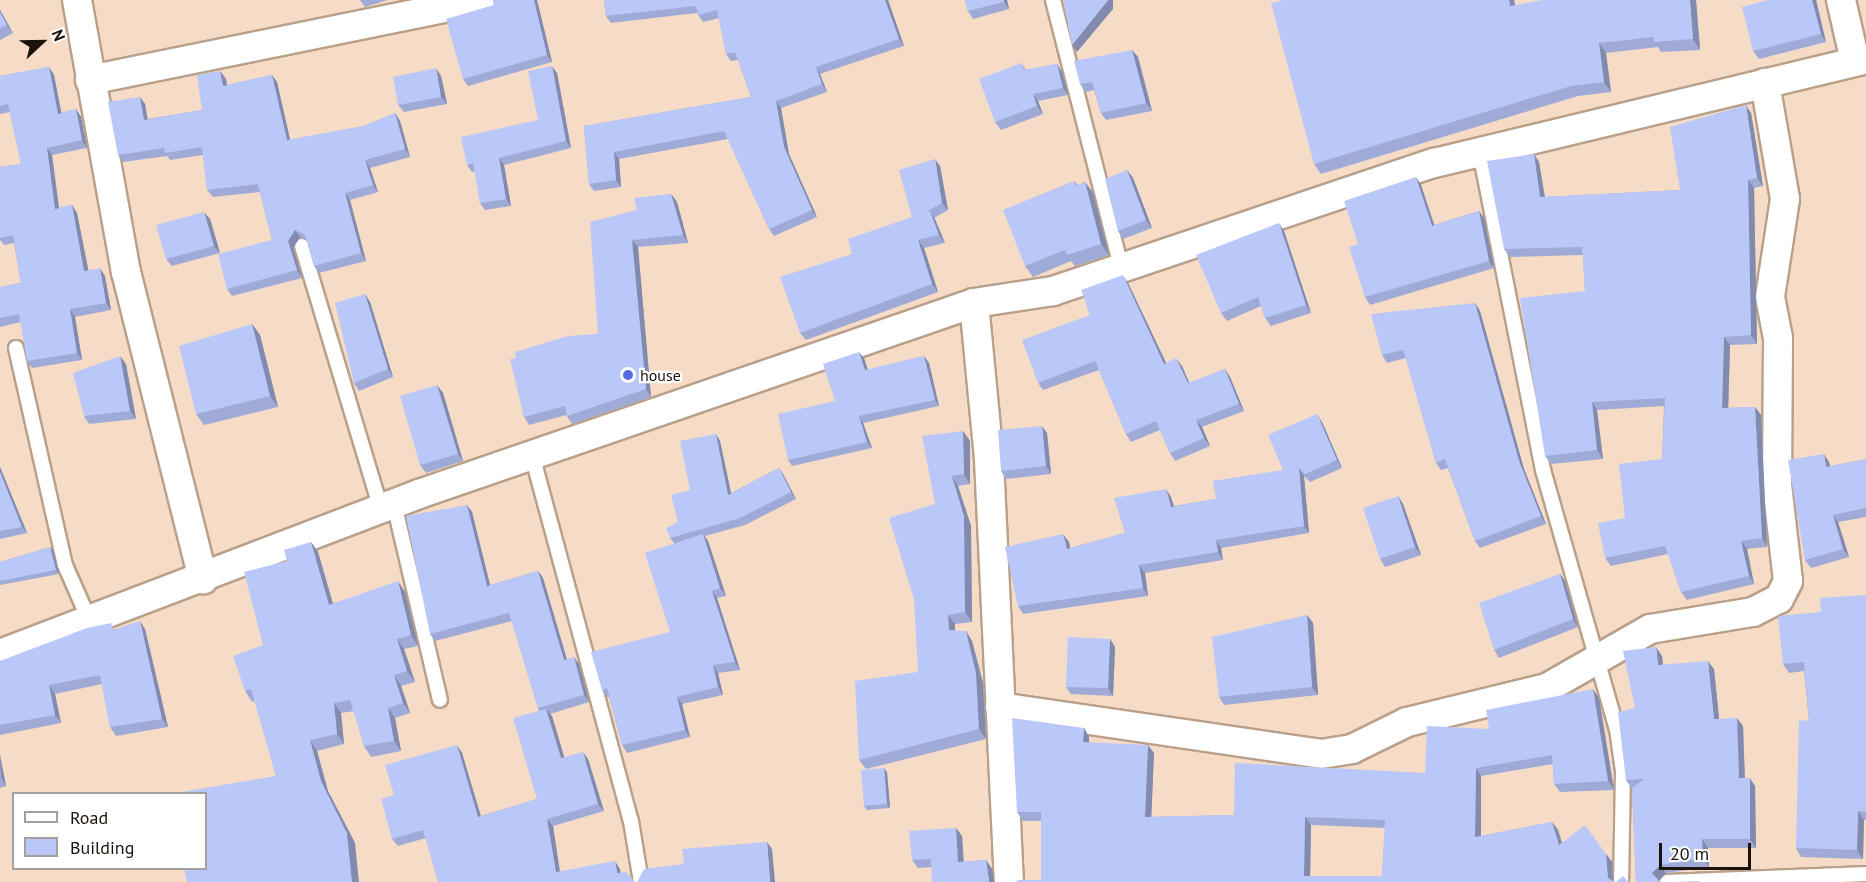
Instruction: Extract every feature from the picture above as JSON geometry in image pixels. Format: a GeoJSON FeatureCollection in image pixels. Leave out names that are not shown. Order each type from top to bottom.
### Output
{"type":"FeatureCollection","features":[{"type":"Feature","properties":{"kind":"street"},"geometry":{"type":"LineString","coordinates":[[77,0],[126,272],[202,579]]}},
{"type":"Feature","properties":{"kind":"street"},"geometry":{"type":"LineString","coordinates":[[90,80],[483,0]]}},
{"type":"Feature","properties":{"kind":"street"},"geometry":{"type":"LineString","coordinates":[[0,654],[90,622],[388,506],[974,303],[1053,291],[1480,152],[1860,60],[1841,0]]}},
{"type":"Feature","properties":{"kind":"street"},"geometry":{"type":"LineString","coordinates":[[1000,707],[1321,754],[1352,749],[1407,722],[1547,688],[1650,629],[1753,612],[1779,599],[1788,581],[1777,484],[1779,338],[1770,297],[1785,199],[1765,83]]}},
{"type":"Feature","properties":{"kind":"street"},"geometry":{"type":"LineString","coordinates":[[974,303],[989,460],[1009,882]]}},
{"type":"Feature","properties":{"kind":"lane"},"geometry":{"type":"LineString","coordinates":[[1053,0],[1121,267]]}},
{"type":"Feature","properties":{"kind":"lane"},"geometry":{"type":"LineString","coordinates":[[1480,152],[1543,470],[1600,657],[1623,771],[1621,882]]}},
{"type":"Feature","properties":{"kind":"lane"},"geometry":{"type":"LineString","coordinates":[[302,246],[388,506],[440,700]]}},
{"type":"Feature","properties":{"kind":"lane"},"geometry":{"type":"LineString","coordinates":[[16,348],[65,565],[90,622]]}},
{"type":"Feature","properties":{"kind":"lane"},"geometry":{"type":"LineString","coordinates":[[532,455],[631,822],[641,882]]}},
{"type":"Feature","properties":{"kind":"lane"},"geometry":{"type":"LineString","coordinates":[[1666,882],[1866,874]]}},
{"type":"Feature","properties":{"kind":"building"},"geometry":{"type":"Polygon","coordinates":[[[493,0],[534,0],[547,55],[463,79],[446,19],[494,5],[493,0]]]}},
{"type":"Feature","properties":{"kind":"building"},"geometry":{"type":"Polygon","coordinates":[[[604,0],[885,0],[899,39],[816,67],[822,84],[776,101],[784,147],[812,210],[769,229],[724,131],[614,152],[616,180],[589,184],[584,126],[751,97],[735,52],[726,54],[717,10],[698,15],[696,6],[606,16],[604,0]]]}},
{"type":"Feature","properties":{"kind":"building"},"geometry":{"type":"Polygon","coordinates":[[[965,0],[1004,0],[1004,2],[968,11],[965,0]]]}},
{"type":"Feature","properties":{"kind":"building"},"geometry":{"type":"Polygon","coordinates":[[[1063,0],[1108,0],[1072,45],[1063,0]]]}},
{"type":"Feature","properties":{"kind":"building"},"geometry":{"type":"Polygon","coordinates":[[[1284,0],[1509,0],[1510,6],[1542,0],[1690,0],[1693,39],[1654,42],[1654,37],[1599,43],[1604,82],[1571,86],[1314,164],[1271,3],[1284,0]]]}},
{"type":"Feature","properties":{"kind":"building"},"geometry":{"type":"Polygon","coordinates":[[[1768,0],[1812,0],[1821,34],[1753,51],[1742,7],[1768,0]]]}},
{"type":"Feature","properties":{"kind":"building"},"geometry":{"type":"Polygon","coordinates":[[[0,12],[7,25],[0,28],[0,12]]]}},
{"type":"Feature","properties":{"kind":"building"},"geometry":{"type":"Polygon","coordinates":[[[1132,50],[1146,103],[1101,113],[1092,82],[1080,84],[1074,61],[1132,50]]]}},
{"type":"Feature","properties":{"kind":"building"},"geometry":{"type":"Polygon","coordinates":[[[1021,63],[1024,70],[1057,64],[1063,88],[1033,94],[1037,106],[995,122],[979,79],[1021,63]]]}},
{"type":"Feature","properties":{"kind":"building"},"geometry":{"type":"Polygon","coordinates":[[[552,66],[566,141],[499,158],[506,199],[480,203],[473,163],[467,165],[461,137],[538,120],[528,71],[552,66]]]}},
{"type":"Feature","properties":{"kind":"building"},"geometry":{"type":"Polygon","coordinates":[[[49,67],[58,114],[76,109],[82,140],[47,148],[55,209],[72,205],[84,271],[100,268],[106,303],[70,309],[77,353],[27,361],[19,314],[0,318],[0,287],[21,283],[13,235],[0,238],[0,167],[21,164],[8,104],[0,106],[0,76],[49,67]]]}},
{"type":"Feature","properties":{"kind":"building"},"geometry":{"type":"Polygon","coordinates":[[[436,68],[441,97],[398,105],[393,77],[436,68]]]}},
{"type":"Feature","properties":{"kind":"building"},"geometry":{"type":"Polygon","coordinates":[[[220,71],[223,86],[272,75],[287,140],[364,126],[395,113],[405,149],[365,160],[373,185],[345,193],[361,253],[314,266],[305,235],[295,230],[288,241],[297,270],[227,289],[218,254],[272,240],[258,184],[207,190],[202,147],[165,153],[164,148],[118,155],[108,102],[140,97],[144,120],[202,110],[197,75],[220,71]]]}},
{"type":"Feature","properties":{"kind":"building"},"geometry":{"type":"Polygon","coordinates":[[[1746,105],[1757,178],[1748,180],[1751,335],[1724,337],[1722,408],[1755,407],[1762,538],[1741,541],[1749,576],[1681,592],[1665,546],[1605,558],[1598,523],[1625,518],[1619,464],[1662,459],[1665,398],[1592,402],[1597,450],[1545,456],[1520,298],[1585,291],[1582,247],[1504,249],[1487,161],[1534,154],[1540,197],[1680,190],[1670,127],[1746,105]]]}},
{"type":"Feature","properties":{"kind":"building"},"geometry":{"type":"Polygon","coordinates":[[[935,159],[942,203],[924,213],[930,211],[939,235],[918,240],[932,284],[800,333],[780,277],[852,254],[848,239],[912,217],[899,170],[935,159]]]}},
{"type":"Feature","properties":{"kind":"building"},"geometry":{"type":"Polygon","coordinates":[[[1127,170],[1146,220],[1118,231],[1105,179],[1127,170]]]}},
{"type":"Feature","properties":{"kind":"building"},"geometry":{"type":"Polygon","coordinates":[[[1416,177],[1432,226],[1479,211],[1489,261],[1365,297],[1349,247],[1358,244],[1344,201],[1416,177]]]}},
{"type":"Feature","properties":{"kind":"building"},"geometry":{"type":"Polygon","coordinates":[[[1074,181],[1076,186],[1085,182],[1101,244],[1067,255],[1065,250],[1025,266],[1003,210],[1074,181]]]}},
{"type":"Feature","properties":{"kind":"building"},"geometry":{"type":"Polygon","coordinates":[[[671,194],[683,235],[632,240],[646,389],[567,416],[565,406],[524,417],[510,359],[516,358],[515,352],[568,336],[598,334],[590,222],[637,210],[634,198],[671,194]]]}},
{"type":"Feature","properties":{"kind":"building"},"geometry":{"type":"Polygon","coordinates":[[[204,212],[214,246],[166,259],[156,225],[204,212]]]}},
{"type":"Feature","properties":{"kind":"building"},"geometry":{"type":"Polygon","coordinates":[[[1279,223],[1306,305],[1265,318],[1258,297],[1221,313],[1196,255],[1279,223]]]}},
{"type":"Feature","properties":{"kind":"building"},"geometry":{"type":"Polygon","coordinates":[[[1123,275],[1164,364],[1176,358],[1188,383],[1225,369],[1239,404],[1196,420],[1204,438],[1170,453],[1156,421],[1126,434],[1095,361],[1038,383],[1022,340],[1090,315],[1081,290],[1123,275]]]}},
{"type":"Feature","properties":{"kind":"building"},"geometry":{"type":"Polygon","coordinates":[[[365,294],[388,369],[354,383],[335,303],[365,294]]]}},
{"type":"Feature","properties":{"kind":"building"},"geometry":{"type":"Polygon","coordinates":[[[1475,303],[1519,461],[1541,516],[1475,541],[1445,459],[1436,463],[1403,350],[1382,355],[1371,314],[1475,303]]]}},
{"type":"Feature","properties":{"kind":"building"},"geometry":{"type":"Polygon","coordinates":[[[252,324],[270,396],[196,414],[179,346],[252,324]]]}},
{"type":"Feature","properties":{"kind":"building"},"geometry":{"type":"Polygon","coordinates":[[[859,352],[865,370],[924,356],[935,400],[859,416],[867,442],[788,460],[778,414],[835,401],[823,364],[859,352]]]}},
{"type":"Feature","properties":{"kind":"building"},"geometry":{"type":"Polygon","coordinates":[[[120,356],[130,411],[84,416],[73,373],[120,356]]]}},
{"type":"Feature","properties":{"kind":"building"},"geometry":{"type":"Polygon","coordinates":[[[437,385],[458,454],[420,465],[400,396],[437,385]]]}},
{"type":"Feature","properties":{"kind":"building"},"geometry":{"type":"Polygon","coordinates":[[[1317,414],[1337,460],[1305,474],[1299,468],[1304,526],[1216,540],[1218,552],[1139,565],[1143,588],[1018,606],[1005,547],[1063,534],[1067,549],[1125,533],[1114,498],[1166,489],[1171,507],[1216,499],[1213,481],[1283,470],[1268,435],[1317,414]]]}},
{"type":"Feature","properties":{"kind":"building"},"geometry":{"type":"Polygon","coordinates":[[[1042,426],[1046,466],[1001,471],[998,430],[1042,426]]]}},
{"type":"Feature","properties":{"kind":"building"},"geometry":{"type":"Polygon","coordinates":[[[963,431],[964,474],[952,476],[964,516],[965,612],[948,615],[949,630],[966,631],[976,673],[979,729],[859,760],[855,681],[918,672],[914,599],[889,518],[935,504],[922,436],[963,431]]]}},
{"type":"Feature","properties":{"kind":"building"},"geometry":{"type":"Polygon","coordinates":[[[716,434],[728,495],[779,468],[791,492],[740,518],[670,538],[666,528],[678,522],[671,495],[690,490],[680,441],[716,434]]]}},
{"type":"Feature","properties":{"kind":"building"},"geometry":{"type":"Polygon","coordinates":[[[1824,454],[1826,467],[1866,459],[1866,508],[1833,515],[1843,549],[1805,560],[1788,460],[1824,454]]]}},
{"type":"Feature","properties":{"kind":"building"},"geometry":{"type":"Polygon","coordinates":[[[0,472],[22,527],[0,531],[0,472]]]}},
{"type":"Feature","properties":{"kind":"building"},"geometry":{"type":"Polygon","coordinates":[[[1398,496],[1415,547],[1380,559],[1363,508],[1398,496]]]}},
{"type":"Feature","properties":{"kind":"building"},"geometry":{"type":"Polygon","coordinates":[[[467,505],[487,586],[538,571],[564,660],[574,657],[584,695],[538,708],[509,613],[430,634],[406,516],[467,505]]]}},
{"type":"Feature","properties":{"kind":"building"},"geometry":{"type":"Polygon","coordinates":[[[703,534],[720,588],[712,591],[735,662],[713,665],[718,687],[677,697],[685,730],[622,745],[607,688],[602,690],[591,652],[670,632],[645,553],[703,534]]]}},
{"type":"Feature","properties":{"kind":"building"},"geometry":{"type":"Polygon","coordinates":[[[311,542],[329,605],[398,581],[411,635],[397,639],[407,671],[394,675],[403,703],[388,708],[394,741],[364,746],[350,700],[334,703],[337,734],[310,740],[321,781],[347,833],[352,882],[187,882],[184,870],[207,870],[207,792],[182,792],[276,776],[251,689],[245,691],[233,656],[263,645],[244,572],[287,561],[284,550],[311,542]]]}},
{"type":"Feature","properties":{"kind":"building"},"geometry":{"type":"Polygon","coordinates":[[[50,547],[56,570],[0,581],[0,562],[50,547]]]}},
{"type":"Feature","properties":{"kind":"building"},"geometry":{"type":"Polygon","coordinates":[[[1560,574],[1573,619],[1494,650],[1479,603],[1560,574]]]}},
{"type":"Feature","properties":{"kind":"building"},"geometry":{"type":"Polygon","coordinates":[[[1866,595],[1866,812],[1858,811],[1857,850],[1796,848],[1799,720],[1809,721],[1804,662],[1783,664],[1778,616],[1821,612],[1820,598],[1866,595]]]}},
{"type":"Feature","properties":{"kind":"building"},"geometry":{"type":"Polygon","coordinates":[[[1307,615],[1312,687],[1219,697],[1212,637],[1307,615]]]}},
{"type":"Feature","properties":{"kind":"building"},"geometry":{"type":"Polygon","coordinates":[[[140,621],[162,719],[110,727],[100,675],[49,685],[55,715],[0,725],[0,661],[87,628],[111,623],[113,630],[140,621]]]}},
{"type":"Feature","properties":{"kind":"building"},"geometry":{"type":"Polygon","coordinates":[[[1068,637],[1110,639],[1108,688],[1066,687],[1068,637]]]}},
{"type":"Feature","properties":{"kind":"building"},"geometry":{"type":"Polygon","coordinates":[[[1656,647],[1658,665],[1708,661],[1714,719],[1737,718],[1739,778],[1750,778],[1750,839],[1702,839],[1703,858],[1660,865],[1652,873],[1660,882],[1636,882],[1632,788],[1644,779],[1626,780],[1618,712],[1635,708],[1623,651],[1656,647]]]}},
{"type":"Feature","properties":{"kind":"building"},"geometry":{"type":"Polygon","coordinates":[[[1593,689],[1608,781],[1554,784],[1552,755],[1476,768],[1475,837],[1552,822],[1559,845],[1585,825],[1606,854],[1608,878],[1615,882],[1016,882],[1018,880],[1041,880],[1041,812],[1017,812],[1012,718],[1084,728],[1083,742],[1148,745],[1145,817],[1234,815],[1235,763],[1425,773],[1427,726],[1489,729],[1486,710],[1593,689]],[[1305,817],[1304,876],[1382,876],[1385,820],[1305,817]]]}},
{"type":"Feature","properties":{"kind":"building"},"geometry":{"type":"Polygon","coordinates":[[[546,709],[561,758],[583,752],[598,804],[547,819],[556,872],[615,861],[617,873],[626,872],[635,882],[438,882],[423,830],[392,839],[381,799],[394,795],[385,765],[457,745],[478,817],[537,799],[513,718],[546,709]]]}},
{"type":"Feature","properties":{"kind":"building"},"geometry":{"type":"Polygon","coordinates":[[[884,768],[887,804],[864,806],[861,770],[884,768]]]}},
{"type":"Feature","properties":{"kind":"building"},"geometry":{"type":"Polygon","coordinates":[[[956,828],[958,862],[986,860],[989,882],[932,882],[931,859],[912,860],[909,831],[956,828]]]}},
{"type":"Feature","properties":{"kind":"building"},"geometry":{"type":"Polygon","coordinates":[[[767,842],[770,882],[637,882],[644,869],[684,864],[682,849],[767,842]]]}},
{"type":"Feature","properties":{"kind":"building"},"geometry":{"type":"Polygon","coordinates":[[[1623,876],[1628,882],[1616,882],[1623,876]]]}},
{"type":"Feature","properties":{"kind":"place","name":"house"},"geometry":{"type":"Point","coordinates":[628,375]}}]}
